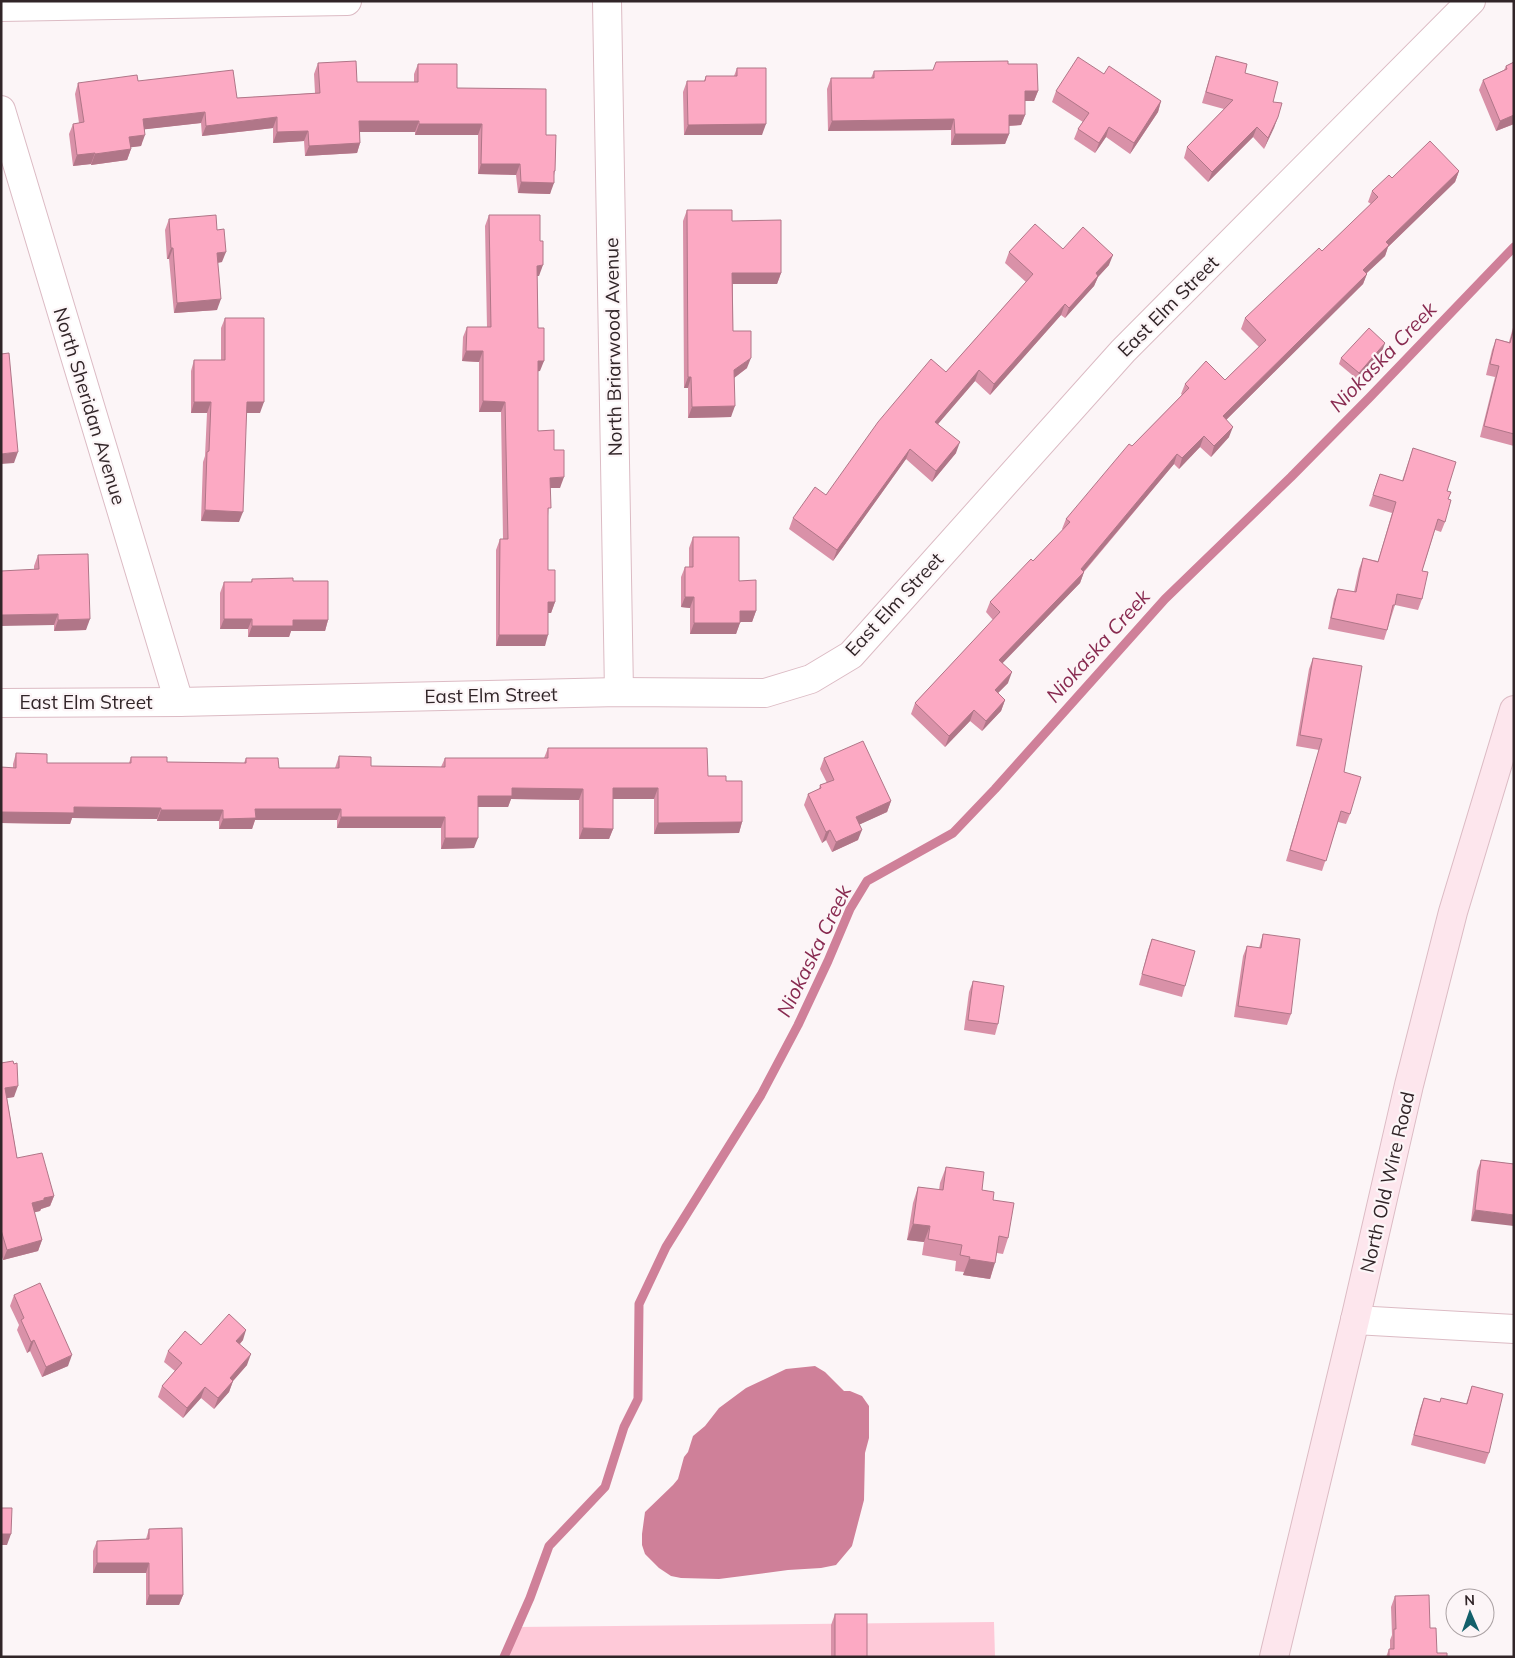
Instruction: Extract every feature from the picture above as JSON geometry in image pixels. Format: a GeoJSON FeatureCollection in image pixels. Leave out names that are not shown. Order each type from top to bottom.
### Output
{"type":"FeatureCollection","features":[{"type":"Feature","properties":{"kind":"street"},"geometry":{"type":"LineString","coordinates":[[1,7],[346,1]]}},
{"type":"Feature","properties":{"kind":"street","name":"North Briarwood Avenue"},"geometry":{"type":"LineString","coordinates":[[607,1],[619,692]]}},
{"type":"Feature","properties":{"kind":"street","name":"East Elm Street"},"geometry":{"type":"LineString","coordinates":[[1,703],[178,702],[619,692],[765,693],[811,679],[852,655],[1123,352],[1471,1]]}},
{"type":"Feature","properties":{"kind":"street","name":"North Sheridan Avenue"},"geometry":{"type":"LineString","coordinates":[[1,110],[178,702]]}},
{"type":"Feature","properties":{"kind":"street","name":"North Old Wire Road"},"geometry":{"type":"LineString","coordinates":[[1274,1657],[1409,1085],[1453,912],[1514,710]]}},
{"type":"Feature","properties":{"kind":"street"},"geometry":{"type":"LineString","coordinates":[[1355,1320],[1514,1329]]}},
{"type":"Feature","properties":{"kind":"shaded area"},"geometry":{"type":"Polygon","coordinates":[[[815,1366],[825,1372],[844,1391],[850,1391],[862,1396],[869,1406],[869,1438],[865,1453],[864,1500],[852,1546],[836,1565],[821,1568],[788,1570],[719,1579],[681,1578],[671,1576],[659,1568],[645,1554],[642,1545],[645,1512],[678,1479],[684,1457],[688,1452],[693,1436],[705,1426],[719,1408],[746,1388],[786,1369],[815,1366]]]}},
{"type":"Feature","properties":{"kind":"shaded area"},"geometry":{"type":"Polygon","coordinates":[[[994,1622],[995,1657],[504,1657],[517,1627],[994,1622]]]}},
{"type":"Feature","properties":{"kind":"building"},"geometry":{"type":"Polygon","coordinates":[[[1216,56],[1247,64],[1245,73],[1278,82],[1273,102],[1282,103],[1268,138],[1257,127],[1212,172],[1187,147],[1233,100],[1206,92],[1216,56]]]}},
{"type":"Feature","properties":{"kind":"building"},"geometry":{"type":"Polygon","coordinates":[[[1078,57],[1104,74],[1109,66],[1161,101],[1134,143],[1109,127],[1099,143],[1078,129],[1089,113],[1056,91],[1078,57]]]}},
{"type":"Feature","properties":{"kind":"building"},"geometry":{"type":"Polygon","coordinates":[[[356,61],[357,82],[418,82],[418,64],[457,64],[457,88],[546,89],[546,135],[556,135],[554,183],[521,182],[520,164],[481,164],[482,124],[419,124],[419,121],[359,121],[360,143],[309,146],[308,131],[277,132],[277,117],[206,126],[205,112],[143,119],[145,135],[129,137],[131,149],[77,155],[73,124],[84,122],[78,83],[137,75],[138,81],[233,70],[237,98],[320,93],[318,63],[356,61]]]}},
{"type":"Feature","properties":{"kind":"building"},"geometry":{"type":"Polygon","coordinates":[[[1008,61],[1008,64],[1037,64],[1038,91],[1025,91],[1025,115],[1009,115],[1009,134],[955,134],[954,119],[832,121],[831,78],[874,78],[874,71],[933,70],[936,62],[1008,61]]]}},
{"type":"Feature","properties":{"kind":"building"},"geometry":{"type":"Polygon","coordinates":[[[1514,62],[1514,115],[1500,121],[1483,80],[1507,69],[1506,66],[1514,62]]]}},
{"type":"Feature","properties":{"kind":"building"},"geometry":{"type":"Polygon","coordinates":[[[737,68],[766,68],[766,124],[688,125],[687,81],[705,81],[706,76],[737,76],[737,68]]]}},
{"type":"Feature","properties":{"kind":"building"},"geometry":{"type":"Polygon","coordinates":[[[1430,141],[1459,171],[1386,242],[1389,245],[1363,270],[1367,274],[1223,416],[1233,427],[1214,446],[1204,436],[1182,458],[1177,454],[1081,569],[1084,572],[999,660],[1012,672],[995,690],[1005,700],[986,721],[974,710],[949,736],[915,703],[1000,612],[990,602],[1070,522],[1066,519],[1129,444],[1132,446],[1189,388],[1185,384],[1206,361],[1225,380],[1266,340],[1245,318],[1319,248],[1322,251],[1378,197],[1372,191],[1389,175],[1392,178],[1430,141]]]}},
{"type":"Feature","properties":{"kind":"building"},"geometry":{"type":"Polygon","coordinates":[[[687,210],[732,210],[732,221],[781,220],[781,273],[732,273],[733,331],[751,331],[751,358],[734,370],[735,406],[692,407],[691,377],[688,377],[687,210]]]}},
{"type":"Feature","properties":{"kind":"building"},"geometry":{"type":"Polygon","coordinates":[[[216,215],[217,230],[224,229],[226,252],[217,253],[221,299],[177,303],[169,219],[216,215]]]}},
{"type":"Feature","properties":{"kind":"building"},"geometry":{"type":"Polygon","coordinates":[[[489,215],[540,215],[540,241],[543,241],[543,265],[537,266],[538,328],[544,328],[544,361],[538,361],[538,431],[554,430],[554,450],[564,450],[564,477],[550,478],[551,508],[548,508],[548,570],[555,570],[555,602],[548,602],[548,635],[499,635],[500,539],[508,539],[505,402],[483,401],[483,351],[466,351],[467,327],[491,327],[489,215]]]}},
{"type":"Feature","properties":{"kind":"building"},"geometry":{"type":"Polygon","coordinates":[[[1035,224],[1063,249],[1083,227],[1113,255],[1096,273],[1098,276],[1069,308],[1065,304],[994,384],[979,370],[935,422],[960,442],[936,471],[910,449],[837,550],[793,518],[815,487],[826,495],[878,422],[931,359],[946,372],[1033,274],[1009,252],[1035,224]]]}},
{"type":"Feature","properties":{"kind":"building"},"geometry":{"type":"Polygon","coordinates":[[[225,318],[264,318],[264,402],[247,402],[243,512],[205,510],[211,402],[194,402],[194,360],[225,360],[225,318]]]}},
{"type":"Feature","properties":{"kind":"building"},"geometry":{"type":"Polygon","coordinates":[[[1369,328],[1385,343],[1359,373],[1341,358],[1369,328]]]}},
{"type":"Feature","properties":{"kind":"building"},"geometry":{"type":"Polygon","coordinates":[[[1514,328],[1514,434],[1484,426],[1499,366],[1490,364],[1496,339],[1510,343],[1514,328]]]}},
{"type":"Feature","properties":{"kind":"building"},"geometry":{"type":"Polygon","coordinates":[[[9,353],[18,452],[1,454],[1,354],[9,353]]]}},
{"type":"Feature","properties":{"kind":"building"},"geometry":{"type":"Polygon","coordinates":[[[1413,448],[1456,462],[1447,491],[1451,492],[1448,499],[1451,500],[1445,522],[1438,519],[1422,571],[1428,572],[1422,599],[1397,594],[1387,630],[1331,618],[1338,589],[1356,592],[1363,558],[1378,562],[1396,502],[1373,495],[1380,474],[1403,481],[1413,448]]]}},
{"type":"Feature","properties":{"kind":"building"},"geometry":{"type":"Polygon","coordinates":[[[693,537],[739,537],[739,581],[756,580],[756,611],[740,611],[740,623],[694,623],[694,597],[685,597],[685,567],[693,567],[693,537]]]}},
{"type":"Feature","properties":{"kind":"building"},"geometry":{"type":"Polygon","coordinates":[[[88,554],[90,619],[58,620],[58,614],[1,615],[1,571],[39,569],[38,555],[88,554]]]}},
{"type":"Feature","properties":{"kind":"building"},"geometry":{"type":"Polygon","coordinates":[[[293,578],[293,581],[328,581],[328,620],[293,620],[293,626],[252,626],[252,619],[224,619],[224,582],[252,582],[252,579],[293,578]]]}},
{"type":"Feature","properties":{"kind":"building"},"geometry":{"type":"Polygon","coordinates":[[[1313,658],[1362,666],[1344,772],[1361,777],[1350,814],[1341,811],[1326,861],[1290,850],[1322,739],[1300,735],[1313,658]]]}},
{"type":"Feature","properties":{"kind":"building"},"geometry":{"type":"Polygon","coordinates":[[[863,741],[891,801],[856,817],[862,830],[836,842],[830,830],[826,832],[808,794],[821,788],[820,785],[834,780],[824,758],[863,741]]]}},
{"type":"Feature","properties":{"kind":"building"},"geometry":{"type":"Polygon","coordinates":[[[548,748],[707,748],[708,776],[726,776],[726,781],[742,781],[742,822],[658,823],[658,788],[613,788],[613,829],[583,828],[583,789],[512,788],[512,796],[478,796],[478,838],[445,838],[445,817],[341,817],[341,809],[255,809],[256,818],[223,819],[223,810],[161,810],[161,808],[74,807],[74,813],[1,812],[1,767],[16,768],[16,753],[47,754],[47,763],[131,763],[131,757],[167,757],[167,762],[246,763],[246,758],[278,758],[279,768],[339,768],[339,756],[371,757],[371,766],[445,767],[445,758],[548,758],[548,748]]]}},
{"type":"Feature","properties":{"kind":"building"},"geometry":{"type":"Polygon","coordinates":[[[1263,934],[1300,939],[1291,1014],[1238,1006],[1247,946],[1261,948],[1263,934]]]}},
{"type":"Feature","properties":{"kind":"building"},"geometry":{"type":"Polygon","coordinates":[[[1152,939],[1195,951],[1185,986],[1142,974],[1152,939]]]}},
{"type":"Feature","properties":{"kind":"building"},"geometry":{"type":"Polygon","coordinates":[[[973,981],[1004,986],[998,1024],[968,1020],[973,981]]]}},
{"type":"Feature","properties":{"kind":"building"},"geometry":{"type":"Polygon","coordinates":[[[13,1061],[14,1064],[17,1063],[18,1086],[5,1088],[17,1158],[42,1153],[54,1196],[32,1203],[42,1240],[7,1250],[1,1230],[1,1063],[13,1061]]]}},
{"type":"Feature","properties":{"kind":"building"},"geometry":{"type":"Polygon","coordinates":[[[1481,1160],[1514,1164],[1514,1215],[1475,1210],[1481,1160]]]}},
{"type":"Feature","properties":{"kind":"building"},"geometry":{"type":"Polygon","coordinates":[[[946,1167],[984,1172],[982,1190],[994,1192],[993,1200],[1014,1203],[1008,1238],[999,1236],[995,1263],[969,1259],[970,1257],[960,1255],[962,1245],[928,1239],[930,1226],[913,1224],[918,1187],[943,1190],[946,1167]]]}},
{"type":"Feature","properties":{"kind":"building"},"geometry":{"type":"Polygon","coordinates":[[[40,1283],[72,1355],[46,1367],[34,1340],[31,1342],[21,1320],[24,1318],[14,1295],[40,1283]]]}},
{"type":"Feature","properties":{"kind":"building"},"geometry":{"type":"Polygon","coordinates":[[[229,1314],[246,1330],[236,1341],[251,1354],[230,1378],[233,1381],[218,1398],[205,1387],[187,1408],[162,1386],[182,1363],[168,1351],[185,1331],[201,1345],[229,1314]]]}},
{"type":"Feature","properties":{"kind":"building"},"geometry":{"type":"Polygon","coordinates":[[[1472,1386],[1503,1394],[1489,1453],[1414,1435],[1424,1398],[1440,1402],[1441,1398],[1467,1404],[1472,1386]]]}},
{"type":"Feature","properties":{"kind":"building"},"geometry":{"type":"Polygon","coordinates":[[[1,1508],[12,1508],[11,1534],[1,1534],[1,1508]]]}},
{"type":"Feature","properties":{"kind":"building"},"geometry":{"type":"Polygon","coordinates":[[[182,1528],[183,1595],[149,1595],[149,1563],[97,1563],[97,1541],[149,1539],[149,1529],[182,1528]]]}},
{"type":"Feature","properties":{"kind":"building"},"geometry":{"type":"Polygon","coordinates":[[[1429,1595],[1430,1628],[1436,1628],[1437,1653],[1447,1653],[1447,1657],[1389,1657],[1389,1649],[1394,1649],[1394,1629],[1396,1629],[1395,1596],[1429,1595]]]}},
{"type":"Feature","properties":{"kind":"building"},"geometry":{"type":"Polygon","coordinates":[[[835,1614],[867,1614],[867,1657],[835,1657],[835,1614]]]}},
{"type":"Feature","properties":{"kind":"waterway","name":"Niokaska Creek"},"geometry":{"type":"LineString","coordinates":[[504,1657],[530,1598],[549,1546],[605,1487],[624,1427],[638,1399],[639,1304],[666,1247],[761,1095],[798,1025],[850,909],[867,881],[953,833],[995,789],[1165,599],[1291,477],[1514,247]]}}]}
